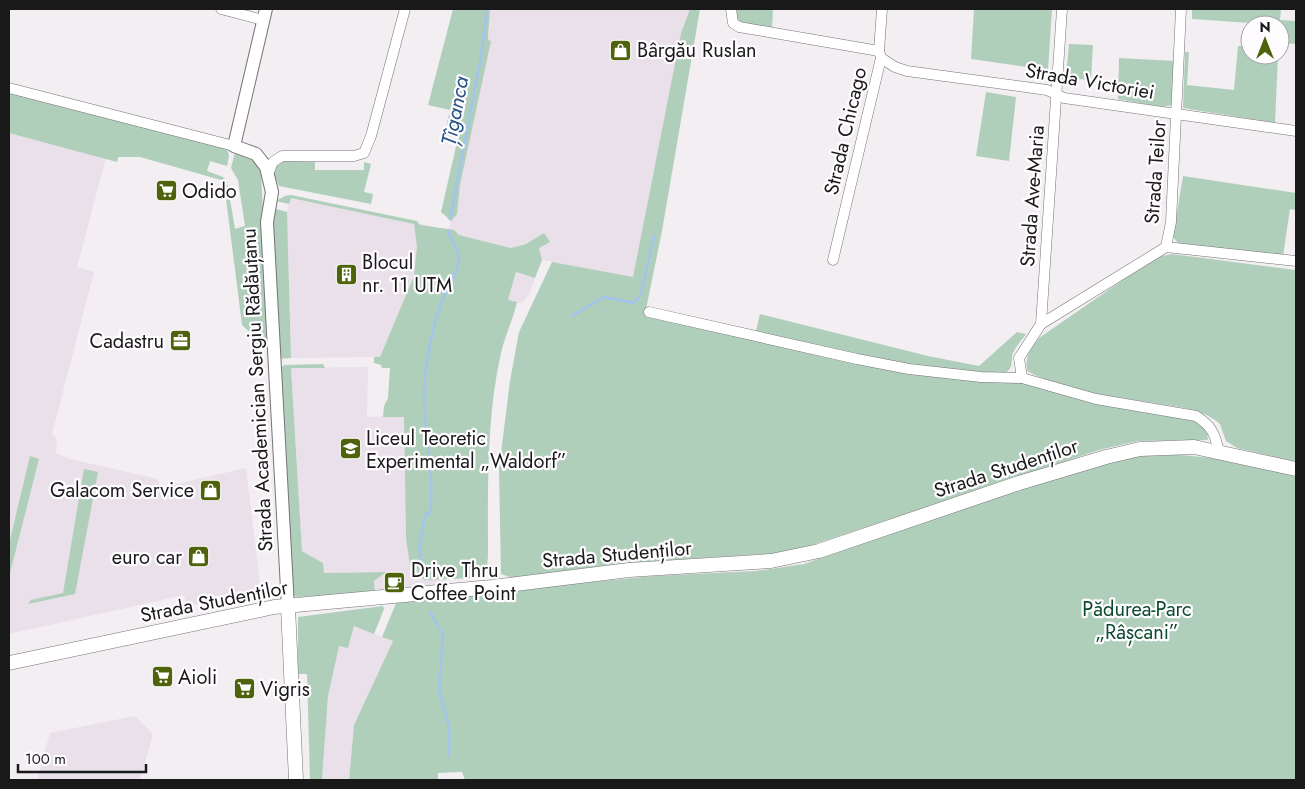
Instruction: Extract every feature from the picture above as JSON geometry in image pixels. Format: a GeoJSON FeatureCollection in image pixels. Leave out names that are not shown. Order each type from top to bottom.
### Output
{"type":"FeatureCollection","features":[{"type":"Feature","properties":{"kind":"main road","name":"Strada Studenților"},"geometry":{"type":"LineString","coordinates":[[9,663],[230,615],[288,607],[492,587],[629,570],[748,564],[787,559],[1106,457],[1140,449],[1194,447],[1296,469]]}},
{"type":"Feature","properties":{"kind":"main road"},"geometry":{"type":"LineString","coordinates":[[288,607],[296,780]]}},
{"type":"Feature","properties":{"kind":"street"},"geometry":{"type":"LineString","coordinates":[[221,9],[265,14],[234,146]]}},
{"type":"Feature","properties":{"kind":"street"},"geometry":{"type":"LineString","coordinates":[[269,172],[273,162],[282,156],[354,156],[364,153],[370,141],[405,9]]}},
{"type":"Feature","properties":{"kind":"street","name":"Strada Victoriei"},"geometry":{"type":"LineString","coordinates":[[731,9],[733,23],[739,28],[880,54],[895,67],[907,71],[1047,90],[1064,98],[1296,131]]}},
{"type":"Feature","properties":{"kind":"street","name":"Strada Chicago"},"geometry":{"type":"LineString","coordinates":[[833,260],[880,54],[882,9]]}},
{"type":"Feature","properties":{"kind":"street","name":"Strada Ave-Maria"},"geometry":{"type":"LineString","coordinates":[[1022,378],[1019,358],[1041,324],[1062,9]]}},
{"type":"Feature","properties":{"kind":"street","name":"Strada Teilor"},"geometry":{"type":"LineString","coordinates":[[1166,247],[1171,222],[1181,9]]}},
{"type":"Feature","properties":{"kind":"street"},"geometry":{"type":"LineString","coordinates":[[9,88],[234,146],[256,154],[262,159],[269,172]]}},
{"type":"Feature","properties":{"kind":"street","name":"Strada Academician Sergiu Rădăuțanu"},"geometry":{"type":"LineString","coordinates":[[269,172],[272,192],[267,222],[288,607]]}},
{"type":"Feature","properties":{"kind":"street"},"geometry":{"type":"LineString","coordinates":[[1041,324],[1166,247],[1296,261]]}},
{"type":"Feature","properties":{"kind":"street"},"geometry":{"type":"LineString","coordinates":[[649,312],[909,369],[1022,378],[1096,399],[1196,416],[1208,423],[1215,434],[1219,452]]}},
{"type":"Feature","properties":{"kind":"shaded area"},"geometry":{"type":"Polygon","coordinates":[[[490,9],[690,9],[681,33],[633,278],[542,260],[539,248],[544,233],[526,244],[511,248],[458,235],[449,229],[451,220],[457,213],[460,185],[490,42],[488,41],[490,23],[487,23],[490,9]]]}},
{"type":"Feature","properties":{"kind":"shaded area"},"geometry":{"type":"Polygon","coordinates":[[[9,133],[106,158],[77,267],[94,272],[52,434],[57,439],[56,453],[70,459],[158,479],[160,488],[246,468],[260,584],[254,593],[187,606],[184,595],[9,634],[9,133]]]}},
{"type":"Feature","properties":{"kind":"shaded area"},"geometry":{"type":"Polygon","coordinates":[[[290,198],[445,229],[405,298],[380,357],[291,358],[287,212],[290,198]]]}},
{"type":"Feature","properties":{"kind":"shaded area"},"geometry":{"type":"Polygon","coordinates":[[[516,272],[535,278],[529,295],[522,303],[508,301],[516,272]]]}},
{"type":"Feature","properties":{"kind":"shaded area","name":"Liceul Teoretic Experimental „Waldorf”"},"geometry":{"type":"Polygon","coordinates":[[[368,367],[367,417],[404,416],[406,538],[411,573],[425,580],[446,579],[446,585],[375,592],[374,581],[385,572],[323,573],[323,563],[302,551],[291,368],[368,367]]]}},
{"type":"Feature","properties":{"kind":"shaded area"},"geometry":{"type":"Polygon","coordinates":[[[354,626],[393,641],[354,725],[349,780],[322,780],[328,696],[332,672],[339,646],[354,626]]]}},
{"type":"Feature","properties":{"kind":"shaded area"},"geometry":{"type":"Polygon","coordinates":[[[135,716],[153,734],[140,780],[37,780],[50,733],[135,716]]]}},
{"type":"Feature","properties":{"kind":"green space"},"geometry":{"type":"Polygon","coordinates":[[[453,9],[490,9],[488,40],[491,41],[460,185],[457,214],[451,221],[441,212],[458,138],[444,135],[450,110],[428,105],[453,9]]]}},
{"type":"Feature","properties":{"kind":"green space"},"geometry":{"type":"Polygon","coordinates":[[[690,9],[700,9],[662,231],[645,314],[801,350],[1024,383],[1192,420],[1207,430],[1208,440],[1138,441],[1099,450],[800,549],[780,553],[622,563],[513,578],[501,574],[499,469],[510,381],[519,332],[552,262],[633,277],[681,33],[690,9]]]}},
{"type":"Feature","properties":{"kind":"green space"},"geometry":{"type":"Polygon","coordinates":[[[734,9],[773,9],[772,29],[741,24],[735,20],[734,9]]]}},
{"type":"Feature","properties":{"kind":"green space"},"geometry":{"type":"Polygon","coordinates":[[[974,9],[1052,9],[1048,70],[971,59],[974,9]]]}},
{"type":"Feature","properties":{"kind":"green space"},"geometry":{"type":"Polygon","coordinates":[[[1192,9],[1281,9],[1280,15],[1240,15],[1240,22],[1192,19],[1192,9]]]}},
{"type":"Feature","properties":{"kind":"green space"},"geometry":{"type":"Polygon","coordinates":[[[1290,21],[1296,21],[1296,44],[1290,44],[1290,21]]]}},
{"type":"Feature","properties":{"kind":"green space"},"geometry":{"type":"Polygon","coordinates":[[[1069,44],[1093,45],[1091,80],[1066,78],[1069,44]]]}},
{"type":"Feature","properties":{"kind":"green space"},"geometry":{"type":"Polygon","coordinates":[[[1238,46],[1240,46],[1240,65],[1278,65],[1275,123],[1183,108],[1185,52],[1189,52],[1187,85],[1234,90],[1238,46]]]}},
{"type":"Feature","properties":{"kind":"green space"},"geometry":{"type":"Polygon","coordinates":[[[1119,58],[1176,61],[1173,105],[1161,107],[1118,99],[1119,58]]]}},
{"type":"Feature","properties":{"kind":"green space"},"geometry":{"type":"Polygon","coordinates":[[[9,91],[227,148],[229,156],[227,166],[210,161],[207,171],[223,177],[227,181],[235,229],[245,226],[238,180],[231,168],[235,152],[254,160],[261,171],[269,345],[254,343],[256,338],[242,325],[224,183],[221,180],[140,157],[118,157],[117,162],[9,133],[9,91]]]}},
{"type":"Feature","properties":{"kind":"green space"},"geometry":{"type":"Polygon","coordinates":[[[986,92],[1016,97],[1009,161],[976,156],[986,92]]]}},
{"type":"Feature","properties":{"kind":"green space"},"geometry":{"type":"Polygon","coordinates":[[[280,161],[315,162],[315,170],[364,170],[364,162],[371,164],[364,192],[373,194],[371,204],[279,186],[273,172],[280,161]]]}},
{"type":"Feature","properties":{"kind":"green space"},"geometry":{"type":"Polygon","coordinates":[[[1183,176],[1296,193],[1296,210],[1290,209],[1283,256],[1178,243],[1173,237],[1183,176]]]}},
{"type":"Feature","properties":{"kind":"green space"},"geometry":{"type":"Polygon","coordinates":[[[291,195],[417,221],[420,225],[454,230],[459,235],[511,248],[526,244],[544,233],[550,242],[539,248],[542,260],[535,278],[516,272],[508,300],[517,302],[501,353],[496,378],[490,429],[488,556],[487,568],[482,575],[474,578],[425,580],[411,573],[406,538],[404,417],[383,417],[384,406],[388,398],[390,368],[382,368],[381,365],[374,363],[374,357],[380,357],[414,276],[417,247],[414,224],[291,198],[289,204],[276,201],[291,195]]]}},
{"type":"Feature","properties":{"kind":"green space"},"geometry":{"type":"Polygon","coordinates":[[[276,209],[287,212],[291,358],[278,359],[271,213],[276,209]]]}},
{"type":"Feature","properties":{"kind":"green space"},"geometry":{"type":"Polygon","coordinates":[[[1172,254],[1296,270],[1296,462],[1237,448],[1226,441],[1220,424],[1197,411],[1073,389],[1027,371],[1029,353],[1039,338],[1156,257],[1172,254]]]}},
{"type":"Feature","properties":{"kind":"green space"},"geometry":{"type":"Polygon","coordinates":[[[760,314],[928,356],[979,366],[1017,332],[1026,334],[1013,353],[1008,371],[992,374],[964,373],[887,360],[756,331],[760,314]]]}},
{"type":"Feature","properties":{"kind":"green space"},"geometry":{"type":"Polygon","coordinates":[[[323,364],[325,368],[291,368],[302,551],[323,563],[324,573],[386,572],[374,581],[375,592],[299,597],[294,596],[293,590],[281,368],[284,365],[323,364]]]}},
{"type":"Feature","properties":{"kind":"green space","name":"Pădurea-Parc „Râșcani”"},"geometry":{"type":"Polygon","coordinates":[[[1167,454],[1232,461],[1296,476],[1296,780],[465,780],[462,772],[438,773],[438,780],[349,780],[354,725],[393,641],[382,637],[397,601],[653,576],[756,571],[804,564],[912,525],[1106,463],[1137,456],[1167,454]]]}},
{"type":"Feature","properties":{"kind":"green space"},"geometry":{"type":"Polygon","coordinates":[[[30,456],[39,459],[9,577],[9,544],[30,456]]]}},
{"type":"Feature","properties":{"kind":"green space"},"geometry":{"type":"Polygon","coordinates":[[[84,469],[98,472],[75,594],[28,604],[31,600],[63,593],[84,469]]]}},
{"type":"Feature","properties":{"kind":"green space"},"geometry":{"type":"Polygon","coordinates":[[[383,606],[384,609],[374,634],[354,626],[348,648],[339,646],[328,696],[322,780],[310,780],[307,674],[298,674],[298,617],[383,606]]]}},
{"type":"Feature","properties":{"kind":"waterway","name":"Țîganca"},"geometry":{"type":"LineString","coordinates":[[450,219],[481,57],[487,9]]}},
{"type":"Feature","properties":{"kind":"waterway","name":"Țîganca"},"geometry":{"type":"LineString","coordinates":[[425,577],[419,549],[425,515],[430,513],[431,494],[431,475],[425,419],[425,381],[435,322],[459,262],[457,250],[448,230]]}},
{"type":"Feature","properties":{"kind":"waterway"},"geometry":{"type":"LineString","coordinates":[[572,316],[604,297],[634,303],[641,294],[654,236]]}},
{"type":"Feature","properties":{"kind":"waterway","name":"Țîganca"},"geometry":{"type":"LineString","coordinates":[[430,612],[443,635],[439,690],[449,726],[449,756]]}},
{"type":"Feature","properties":{"kind":"place","name":"Bârgău Ruslan"},"geometry":{"type":"Point","coordinates":[621,50]}},
{"type":"Feature","properties":{"kind":"place","name":"Odido"},"geometry":{"type":"Point","coordinates":[166,191]}},
{"type":"Feature","properties":{"kind":"place","name":"Blocul nr. 11 UTM"},"geometry":{"type":"Point","coordinates":[346,274]}},
{"type":"Feature","properties":{"kind":"place","name":"Cadastru"},"geometry":{"type":"Point","coordinates":[180,341]}},
{"type":"Feature","properties":{"kind":"place","name":"Liceul Teoretic Experimental „Waldorf”"},"geometry":{"type":"Point","coordinates":[350,449]}},
{"type":"Feature","properties":{"kind":"place","name":"Galacom Service"},"geometry":{"type":"Point","coordinates":[210,490]}},
{"type":"Feature","properties":{"kind":"place","name":"euro car"},"geometry":{"type":"Point","coordinates":[198,557]}},
{"type":"Feature","properties":{"kind":"place","name":"Drive Thru Coffee Point"},"geometry":{"type":"Point","coordinates":[395,582]}},
{"type":"Feature","properties":{"kind":"place","name":"Aioli"},"geometry":{"type":"Point","coordinates":[162,677]}},
{"type":"Feature","properties":{"kind":"place","name":"Vigris"},"geometry":{"type":"Point","coordinates":[244,689]}}]}
